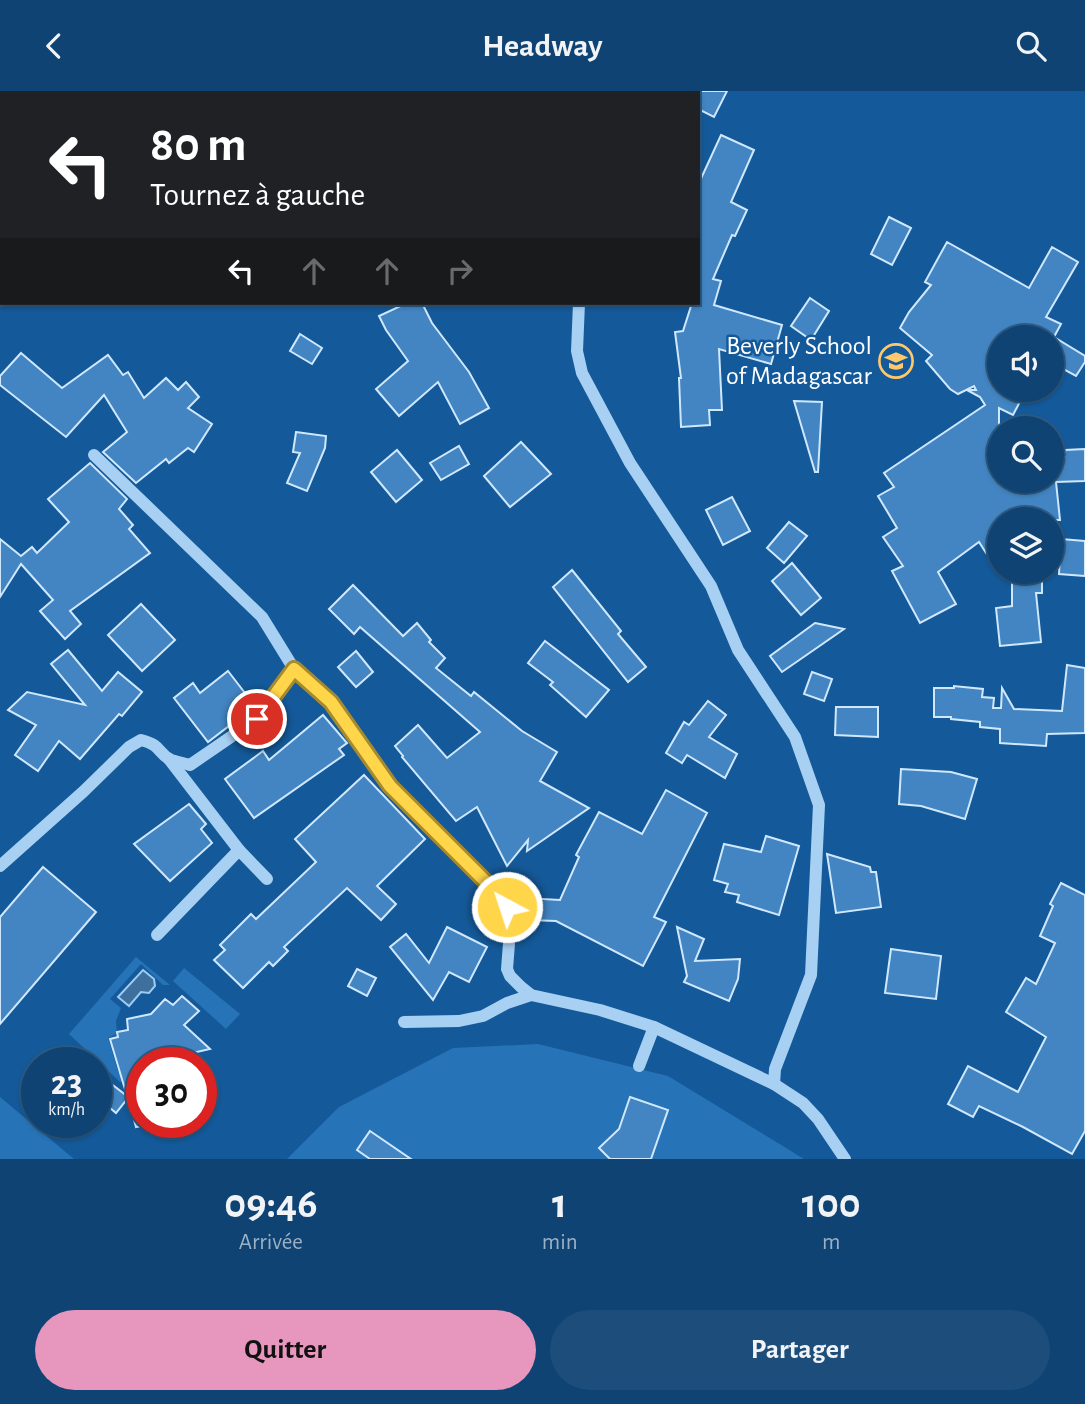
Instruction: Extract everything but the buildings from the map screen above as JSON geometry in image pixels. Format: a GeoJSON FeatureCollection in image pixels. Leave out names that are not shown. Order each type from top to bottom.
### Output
{"type":"FeatureCollection","features":[{"type":"Feature","properties":{"kind":"street"},"geometry":{"type":"LineString","coordinates":[[579,305],[577,351],[582,373],[630,463],[711,586],[738,650],[795,737],[820,805],[811,975],[775,1069],[774,1084]]}},
{"type":"Feature","properties":{"kind":"street"},"geometry":{"type":"LineString","coordinates":[[94,455],[262,617],[294,669],[331,702],[390,786],[503,899],[511,918],[507,969],[515,982],[531,995],[600,1010],[654,1027],[774,1084],[803,1103],[845,1159]]}},
{"type":"Feature","properties":{"kind":"street"},"geometry":{"type":"LineString","coordinates":[[169,759],[190,765],[257,719],[294,669]]}},
{"type":"Feature","properties":{"kind":"street"},"geometry":{"type":"LineString","coordinates":[[0,866],[129,747],[141,740],[151,742],[169,759],[239,850],[267,879]]}},
{"type":"Feature","properties":{"kind":"street"},"geometry":{"type":"LineString","coordinates":[[157,935],[239,850]]}},
{"type":"Feature","properties":{"kind":"street"},"geometry":{"type":"LineString","coordinates":[[404,1022],[459,1021],[483,1016],[507,1003],[531,995]]}},
{"type":"Feature","properties":{"kind":"street"},"geometry":{"type":"LineString","coordinates":[[639,1066],[654,1027]]}},
{"type":"Feature","properties":{"kind":"shaded area"},"geometry":{"type":"Polygon","coordinates":[[[136,957],[170,985],[163,985],[141,964],[110,999],[121,1008],[116,1021],[117,1034],[108,1038],[111,1047],[83,1047],[69,1034],[136,957]]]}},
{"type":"Feature","properties":{"kind":"shaded area"},"geometry":{"type":"Polygon","coordinates":[[[184,968],[240,1014],[226,1029],[173,981],[184,968]]]}},
{"type":"Feature","properties":{"kind":"shaded area"},"geometry":{"type":"Polygon","coordinates":[[[143,970],[154,979],[155,986],[149,993],[141,992],[129,1006],[118,997],[143,970]]]}},
{"type":"Feature","properties":{"kind":"shaded area"},"geometry":{"type":"Polygon","coordinates":[[[538,1044],[668,1076],[804,1159],[287,1159],[339,1107],[453,1048],[538,1044]]]}},
{"type":"Feature","properties":{"kind":"shaded area"},"geometry":{"type":"Polygon","coordinates":[[[112,1051],[118,1071],[123,1072],[125,1081],[120,1082],[112,1074],[112,1051]]]}},
{"type":"Feature","properties":{"kind":"shaded area"},"geometry":{"type":"Polygon","coordinates":[[[0,1097],[21,1115],[21,1138],[49,1138],[74,1159],[0,1159],[0,1097]]]}},
{"type":"Feature","properties":{"kind":"place","name":"Beverly School of Madagascar"},"geometry":{"type":"Point","coordinates":[896,361]}},
{"type":"Feature","properties":{"kind":"route"},"geometry":{"type":"LineString","coordinates":[[257,719],[294,669],[331,702],[390,786],[503,899],[507,907]]}}]}
